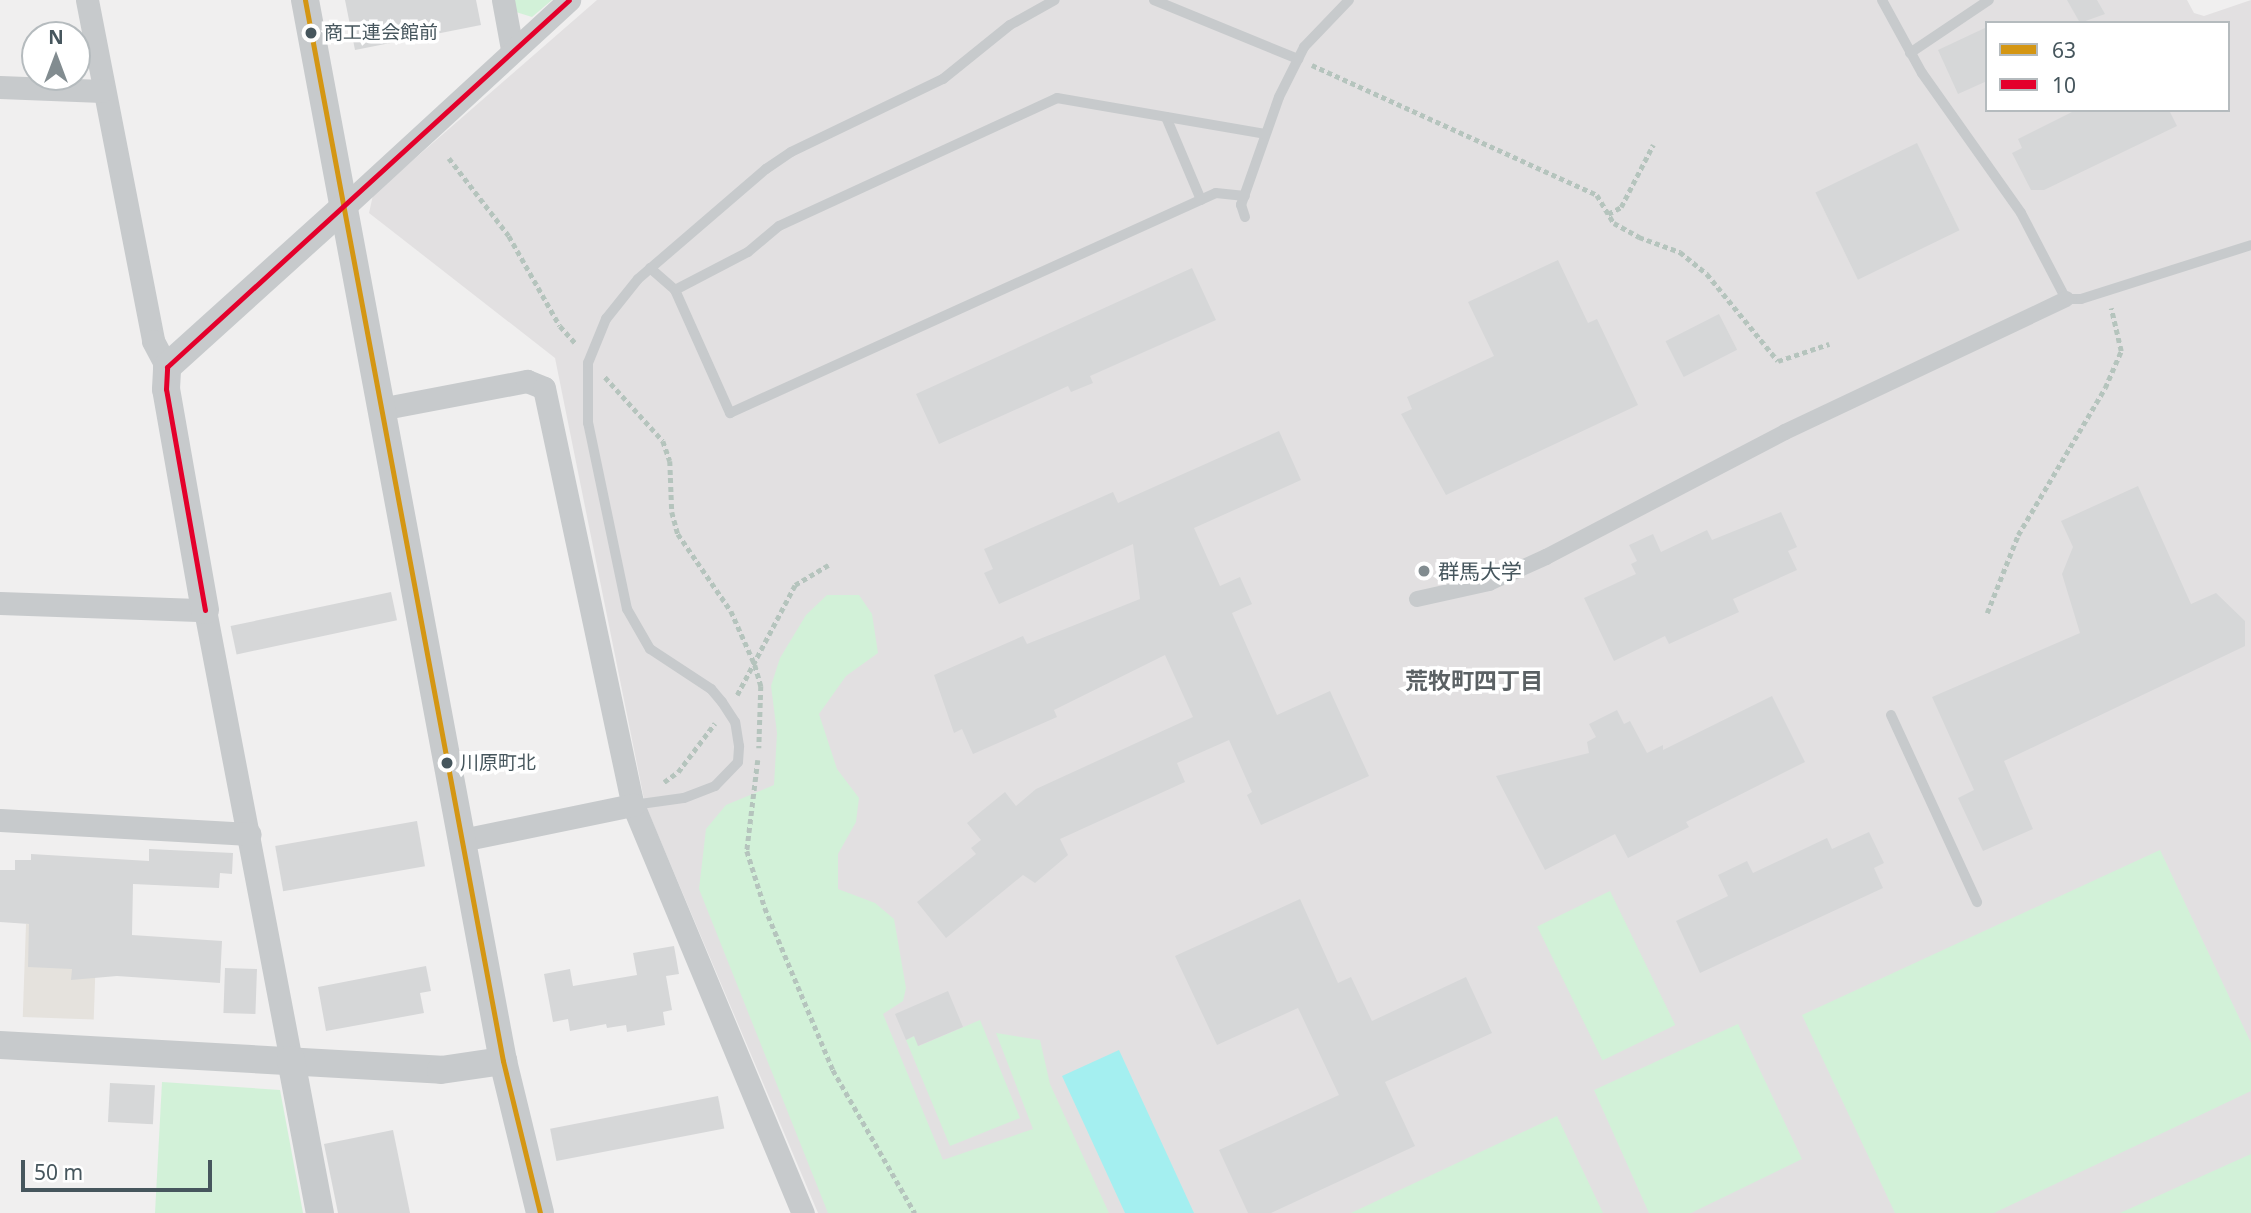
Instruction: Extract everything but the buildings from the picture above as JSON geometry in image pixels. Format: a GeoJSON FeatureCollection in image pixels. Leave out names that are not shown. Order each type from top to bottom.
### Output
{"type":"FeatureCollection","features":[{"type":"Feature","properties":{"kind":"street"},"geometry":{"type":"LineString","coordinates":[[87,0],[102,91],[153,341],[167,367],[166,389],[205,610],[250,834],[320,1213]]}},
{"type":"Feature","properties":{"kind":"street"},"geometry":{"type":"LineString","coordinates":[[305,0],[503,1061],[540,1213]]}},
{"type":"Feature","properties":{"kind":"street"},"geometry":{"type":"LineString","coordinates":[[503,0],[512,49]]}},
{"type":"Feature","properties":{"kind":"street"},"geometry":{"type":"LineString","coordinates":[[167,367],[512,49],[569,0]]}},
{"type":"Feature","properties":{"kind":"street"},"geometry":{"type":"LineString","coordinates":[[0,87],[102,91]]}},
{"type":"Feature","properties":{"kind":"street"},"geometry":{"type":"LineString","coordinates":[[1417,599],[1489,583],[1546,557],[1785,432],[2066,299]]}},
{"type":"Feature","properties":{"kind":"street"},"geometry":{"type":"LineString","coordinates":[[380,409],[527,381],[544,388],[639,804],[803,1213]]}},
{"type":"Feature","properties":{"kind":"street"},"geometry":{"type":"LineString","coordinates":[[0,603],[205,610]]}},
{"type":"Feature","properties":{"kind":"street"},"geometry":{"type":"LineString","coordinates":[[462,840],[639,804]]}},
{"type":"Feature","properties":{"kind":"street"},"geometry":{"type":"LineString","coordinates":[[0,820],[250,834]]}},
{"type":"Feature","properties":{"kind":"street"},"geometry":{"type":"LineString","coordinates":[[0,1045],[441,1070],[503,1061]]}},
{"type":"Feature","properties":{"kind":"lane"},"geometry":{"type":"LineString","coordinates":[[639,804],[684,798],[715,786],[730,776],[738,762],[739,746],[735,722],[711,689],[650,649],[631,622],[588,423],[586,382],[595,344],[621,298],[714,210],[792,152],[943,79],[1010,25],[1055,0]]}},
{"type":"Feature","properties":{"kind":"lane"},"geometry":{"type":"LineString","coordinates":[[1154,0],[1298,59]]}},
{"type":"Feature","properties":{"kind":"lane"},"geometry":{"type":"LineString","coordinates":[[1245,217],[1245,196],[1265,134],[1298,59],[1349,0]]}},
{"type":"Feature","properties":{"kind":"lane"},"geometry":{"type":"LineString","coordinates":[[1882,0],[1910,52],[2021,213],[2066,299],[2105,290],[2251,245]]}},
{"type":"Feature","properties":{"kind":"lane"},"geometry":{"type":"LineString","coordinates":[[1910,52],[1989,0]]}},
{"type":"Feature","properties":{"kind":"lane"},"geometry":{"type":"LineString","coordinates":[[674,290],[748,252],[779,226],[1032,108],[1066,98],[1265,134]]}},
{"type":"Feature","properties":{"kind":"lane"},"geometry":{"type":"LineString","coordinates":[[1166,117],[1201,200]]}},
{"type":"Feature","properties":{"kind":"lane"},"geometry":{"type":"LineString","coordinates":[[650,268],[674,290],[730,413],[1216,193],[1245,196]]}},
{"type":"Feature","properties":{"kind":"lane"},"geometry":{"type":"LineString","coordinates":[[1891,715],[1977,902]]}},
{"type":"Feature","properties":{"kind":"path"},"geometry":{"type":"LineString","coordinates":[[1298,59],[1497,153],[1574,182],[1597,195],[1614,223],[1639,237],[1680,251],[1707,274],[1777,360],[1829,344]]}},
{"type":"Feature","properties":{"kind":"path"},"geometry":{"type":"LineString","coordinates":[[1608,214],[1621,207],[1653,145]]}},
{"type":"Feature","properties":{"kind":"path"},"geometry":{"type":"LineString","coordinates":[[1987,613],[2018,534],[2105,388],[2121,351],[2105,290]]}},
{"type":"Feature","properties":{"kind":"path"},"geometry":{"type":"LineString","coordinates":[[735,697],[794,585],[828,565]]}},
{"type":"Feature","properties":{"kind":"path"},"geometry":{"type":"LineString","coordinates":[[639,804],[678,772],[718,719]]}},
{"type":"Feature","properties":{"kind":"shaded area","name":"群馬大学"},"geometry":{"type":"Polygon","coordinates":[[[597,0],[2187,0],[2194,13],[2204,16],[2251,0],[2251,1213],[818,1213],[645,804],[555,358],[369,213],[373,195],[597,0]]]}},
{"type":"Feature","properties":{"kind":"shaded area"},"geometry":{"type":"Polygon","coordinates":[[[26,924],[97,926],[94,1019],[23,1017],[26,924]]]}},
{"type":"Feature","properties":{"kind":"green space"},"geometry":{"type":"Polygon","coordinates":[[[514,0],[552,0],[532,17],[516,12],[514,0]]]}},
{"type":"Feature","properties":{"kind":"green space"},"geometry":{"type":"Polygon","coordinates":[[[827,595],[859,595],[872,614],[878,653],[846,676],[819,714],[837,769],[859,798],[856,822],[838,854],[838,889],[875,903],[894,919],[906,988],[903,1001],[883,1014],[943,1160],[1033,1129],[996,1033],[1040,1040],[1050,1084],[1109,1213],[828,1213],[699,889],[706,829],[726,805],[774,785],[777,733],[771,686],[780,658],[806,615],[827,595]]]}},
{"type":"Feature","properties":{"kind":"green space"},"geometry":{"type":"Polygon","coordinates":[[[2160,850],[2251,1043],[2251,1091],[1994,1213],[1895,1213],[1802,1015],[2160,850]]]}},
{"type":"Feature","properties":{"kind":"green space"},"geometry":{"type":"Polygon","coordinates":[[[1610,891],[1675,1025],[1603,1060],[1537,927],[1610,891]]]}},
{"type":"Feature","properties":{"kind":"green space"},"geometry":{"type":"Polygon","coordinates":[[[980,1020],[1020,1118],[950,1146],[906,1040],[914,1036],[919,1046],[980,1020]]]}},
{"type":"Feature","properties":{"kind":"green space"},"geometry":{"type":"Polygon","coordinates":[[[1738,1024],[1802,1159],[1691,1213],[1649,1213],[1594,1090],[1738,1024]]]}},
{"type":"Feature","properties":{"kind":"green space"},"geometry":{"type":"Polygon","coordinates":[[[162,1082],[280,1090],[303,1213],[155,1213],[162,1082]]]}},
{"type":"Feature","properties":{"kind":"green space"},"geometry":{"type":"Polygon","coordinates":[[[1557,1116],[1603,1213],[1351,1213],[1557,1116]]]}},
{"type":"Feature","properties":{"kind":"green space"},"geometry":{"type":"Polygon","coordinates":[[[2251,1154],[2251,1213],[2120,1213],[2251,1154]]]}},
{"type":"Feature","properties":{"kind":"water"},"geometry":{"type":"Polygon","coordinates":[[[1119,1050],[1194,1213],[1125,1213],[1062,1076],[1119,1050]]]}},
{"type":"Feature","properties":{"kind":"transit line","name":"63"},"geometry":{"type":"LineString","coordinates":[[305,0],[503,1061],[540,1213]]}},
{"type":"Feature","properties":{"kind":"transit line","name":"10"},"geometry":{"type":"LineString","coordinates":[[205,610],[166,389],[167,367],[569,0]]}},
{"type":"Feature","properties":{"kind":"place","name":"商工連会館前"},"geometry":{"type":"Point","coordinates":[311,33]}},
{"type":"Feature","properties":{"kind":"place","name":"群馬大学"},"geometry":{"type":"Point","coordinates":[1424,571]}},
{"type":"Feature","properties":{"kind":"place","name":"川原町北"},"geometry":{"type":"Point","coordinates":[447,763]}},
{"type":"Feature","properties":{"kind":"district","name":"荒牧町四丁目"},"geometry":{"type":"Point","coordinates":[1474,680]}}]}
